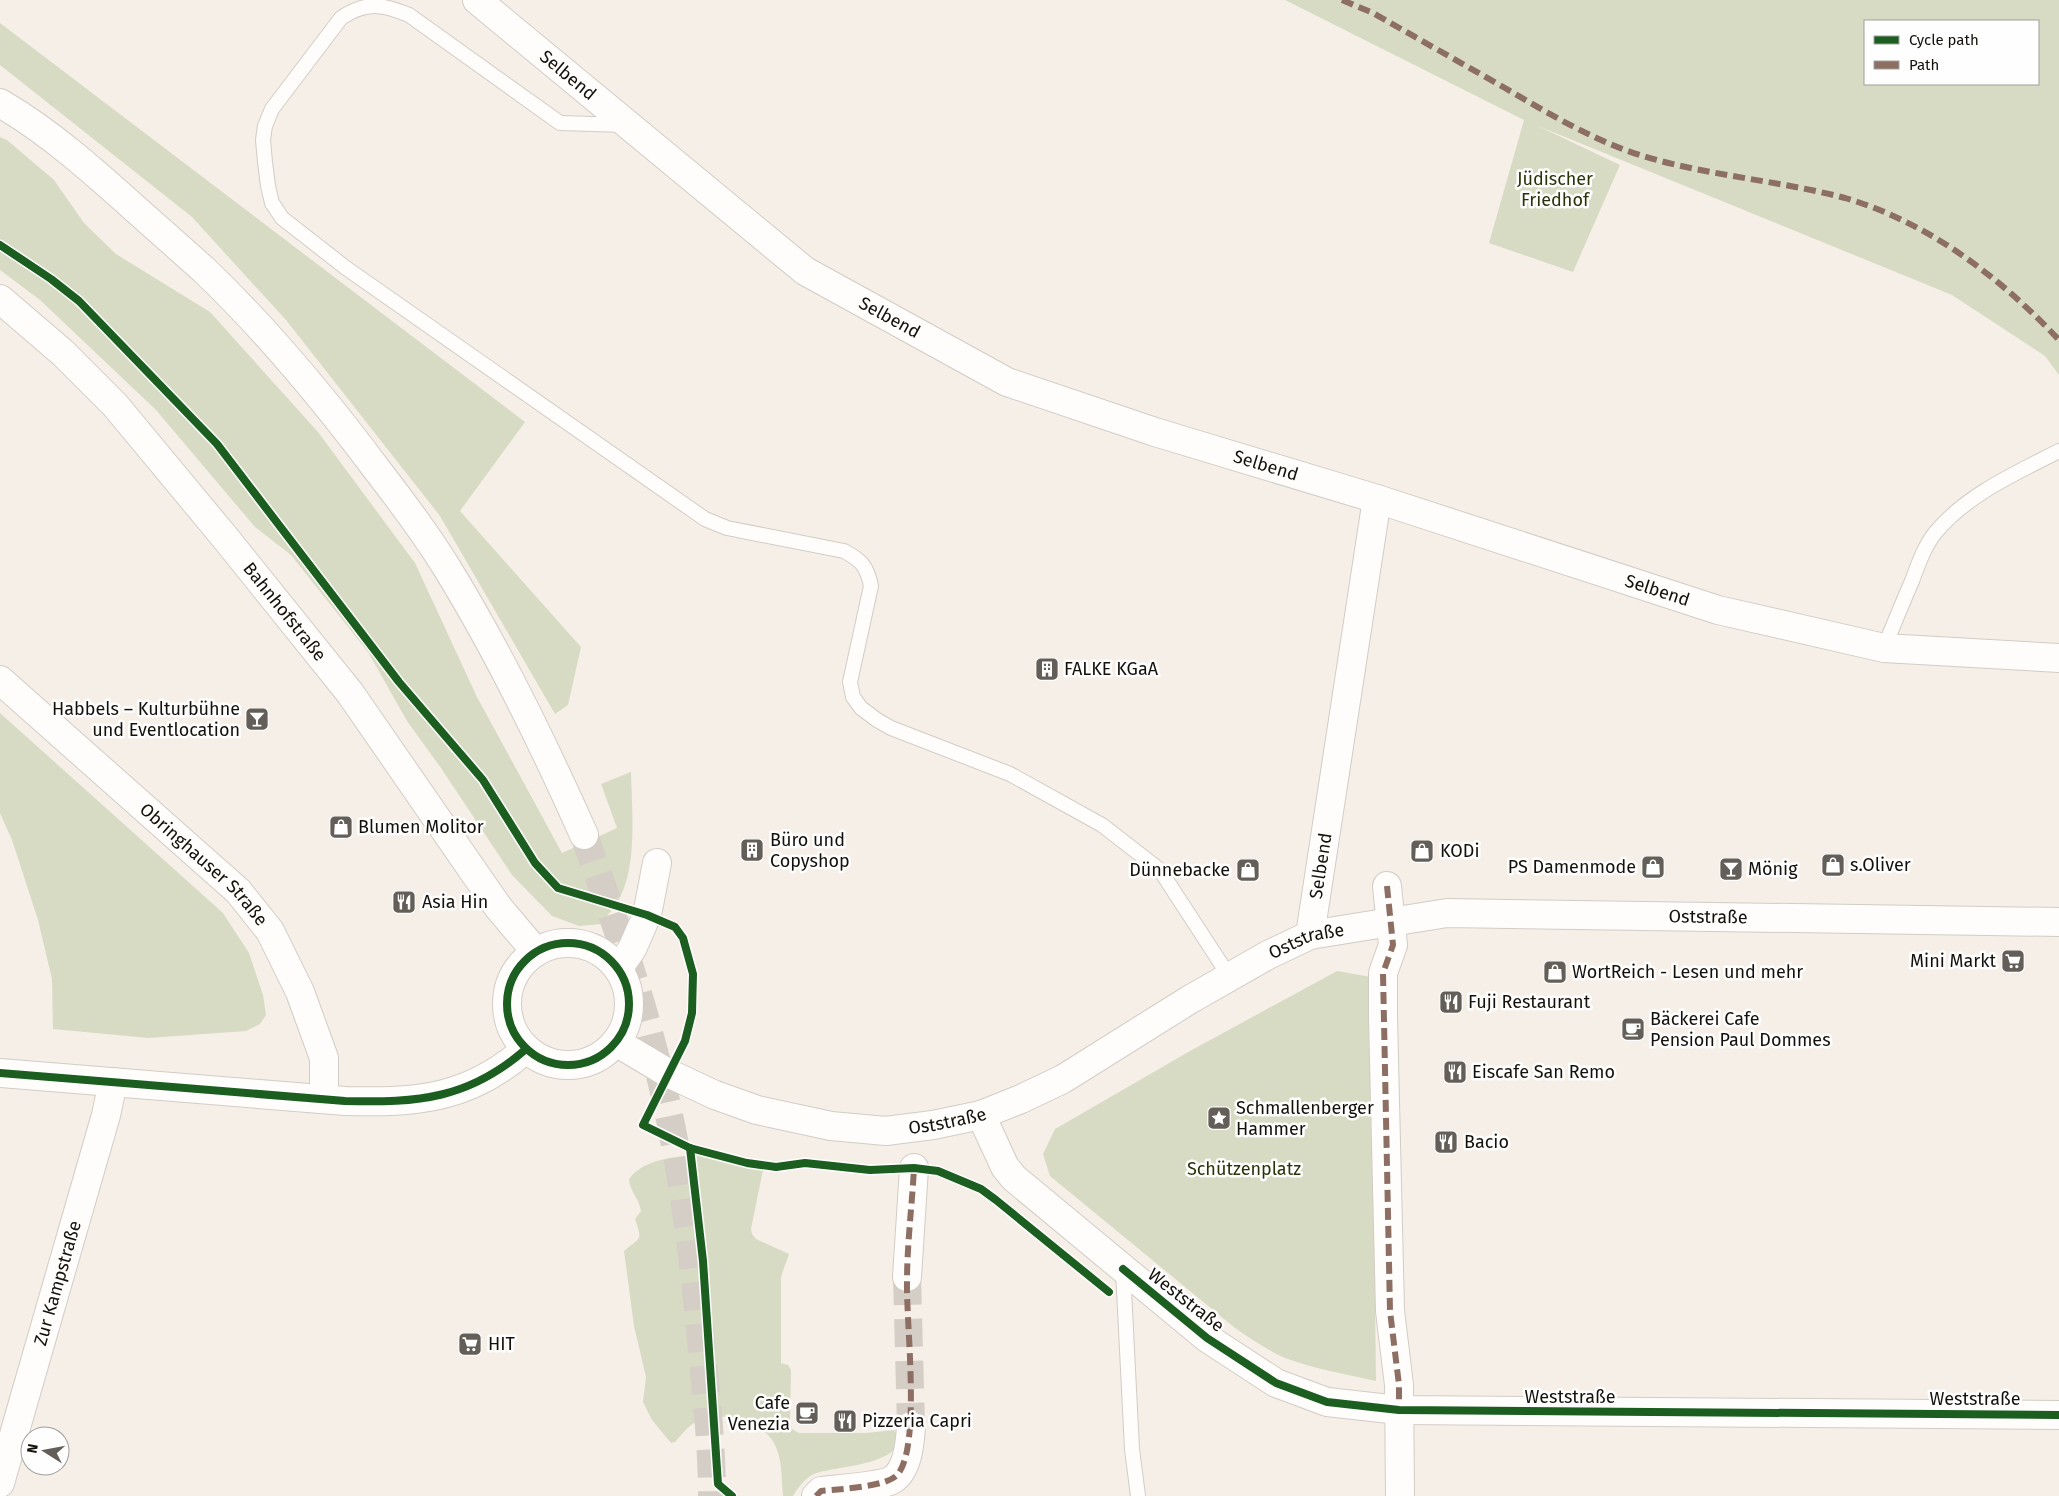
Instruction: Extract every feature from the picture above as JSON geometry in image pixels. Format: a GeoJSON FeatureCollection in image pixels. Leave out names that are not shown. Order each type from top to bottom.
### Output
{"type":"FeatureCollection","features":[{"type":"Feature","properties":{"kind":"street","name":"Selbend"},"geometry":{"type":"LineString","coordinates":[[477,0],[805,271],[1007,382],[1155,432],[1377,499],[1718,610],[1884,648],[2059,658]]}},
{"type":"Feature","properties":{"kind":"street"},"geometry":{"type":"LineString","coordinates":[[0,103],[25,118],[86,164],[204,270],[283,353],[350,434],[446,566],[486,635],[546,748],[584,836]]}},
{"type":"Feature","properties":{"kind":"street","name":"Bahnhofstraße"},"geometry":{"type":"LineString","coordinates":[[0,299],[63,353],[115,405],[221,533],[350,693],[498,908],[536,952]]}},
{"type":"Feature","properties":{"kind":"street","name":"Selbend"},"geometry":{"type":"LineString","coordinates":[[1310,935],[1377,499]]}},
{"type":"Feature","properties":{"kind":"street","name":"Obringhauser Straße"},"geometry":{"type":"LineString","coordinates":[[0,680],[238,890],[255,910],[270,931],[300,992],[324,1058],[324,1099]]}},
{"type":"Feature","properties":{"kind":"street"},"geometry":{"type":"LineString","coordinates":[[618,969],[632,948],[648,915],[657,864]]}},
{"type":"Feature","properties":{"kind":"street"},"geometry":{"type":"LineString","coordinates":[[1387,886],[1393,945],[1382,972],[1390,1311],[1399,1386],[1400,1496]]}},
{"type":"Feature","properties":{"kind":"street","name":"Oststraße"},"geometry":{"type":"LineString","coordinates":[[616,1042],[668,1074],[715,1095],[757,1110],[806,1122],[886,1131],[933,1125],[981,1115],[1064,1078],[1125,1038],[1229,976],[1268,954],[1310,935],[1447,913],[2059,922]]}},
{"type":"Feature","properties":{"kind":"street"},"geometry":{"type":"LineString","coordinates":[[571,943],[589,946],[605,956],[618,969],[626,986],[629,1006],[626,1025],[616,1042],[601,1056],[581,1064],[560,1065],[540,1059],[526,1049],[514,1034],[507,1014],[507,996],[512,979],[521,964],[536,952],[552,945],[571,943]]}},
{"type":"Feature","properties":{"kind":"street"},"geometry":{"type":"LineString","coordinates":[[5,1074],[324,1099],[386,1102],[420,1100],[479,1083],[507,1066],[526,1049]]}},
{"type":"Feature","properties":{"kind":"street","name":"Zur Kampstraße"},"geometry":{"type":"LineString","coordinates":[[0,1483],[106,1115],[113,1082]]}},
{"type":"Feature","properties":{"kind":"street","name":"Weststraße"},"geometry":{"type":"LineString","coordinates":[[981,1115],[1005,1167],[1014,1178],[1123,1269],[1207,1338],[1276,1383],[1327,1402],[1399,1410],[2059,1415]]}},
{"type":"Feature","properties":{"kind":"street"},"geometry":{"type":"LineString","coordinates":[[907,1277],[914,1168]]}},
{"type":"Feature","properties":{"kind":"street"},"geometry":{"type":"LineString","coordinates":[[816,1496],[821,1491],[893,1480],[906,1460],[911,1426]]}},
{"type":"Feature","properties":{"kind":"lane"},"geometry":{"type":"LineString","coordinates":[[629,125],[560,122],[409,15],[389,6],[373,5],[353,10],[341,18],[272,109],[265,126],[263,140],[268,186],[272,203],[282,218],[346,268],[705,519],[727,528],[844,551],[858,558],[868,572],[871,586],[850,682],[853,697],[861,708],[892,728],[1010,774],[1102,825],[1160,870],[1229,976]]}},
{"type":"Feature","properties":{"kind":"lane"},"geometry":{"type":"LineString","coordinates":[[1884,648],[1924,550],[1935,533],[1950,518],[1978,496],[2059,451]]}},
{"type":"Feature","properties":{"kind":"lane"},"geometry":{"type":"LineString","coordinates":[[1123,1269],[1132,1450],[1138,1496]]}},
{"type":"Feature","properties":{"kind":"green space","name":"Jüdischer Friedhof"},"geometry":{"type":"Polygon","coordinates":[[[1285,0],[2059,0],[2059,375],[2045,356],[1952,295],[1538,126],[1620,165],[1573,272],[1489,243],[1524,120],[1285,0]]]}},
{"type":"Feature","properties":{"kind":"green space"},"geometry":{"type":"Polygon","coordinates":[[[0,23],[525,422],[460,511],[581,647],[568,705],[555,714],[440,516],[286,320],[192,217],[0,65],[0,23]]]}},
{"type":"Feature","properties":{"kind":"green space"},"geometry":{"type":"Polygon","coordinates":[[[0,137],[7,140],[54,180],[84,223],[116,254],[210,312],[318,432],[415,563],[477,697],[562,853],[617,828],[601,784],[631,772],[632,835],[629,867],[626,882],[619,899],[601,924],[579,926],[552,916],[512,875],[441,768],[407,721],[368,652],[291,555],[255,527],[156,410],[40,300],[0,270],[0,137]]]}},
{"type":"Feature","properties":{"kind":"green space"},"geometry":{"type":"Polygon","coordinates":[[[0,713],[223,913],[249,953],[263,995],[266,1015],[260,1024],[246,1031],[148,1038],[53,1029],[52,979],[38,920],[12,840],[0,813],[0,713]]]}},
{"type":"Feature","properties":{"kind":"green space","name":"Schützenplatz"},"geometry":{"type":"Polygon","coordinates":[[[1337,971],[1371,977],[1376,1381],[1318,1368],[1285,1358],[1265,1348],[1235,1328],[1050,1176],[1043,1154],[1055,1129],[1190,1051],[1337,971]]]}},
{"type":"Feature","properties":{"kind":"green space"},"geometry":{"type":"Polygon","coordinates":[[[706,1155],[763,1170],[751,1229],[756,1239],[789,1254],[781,1277],[781,1363],[788,1365],[791,1370],[790,1421],[792,1429],[799,1433],[866,1433],[894,1430],[897,1442],[893,1451],[869,1462],[814,1474],[802,1484],[793,1496],[783,1496],[777,1449],[768,1435],[760,1428],[740,1419],[729,1417],[708,1418],[695,1423],[675,1442],[671,1443],[652,1420],[643,1402],[646,1377],[634,1326],[624,1251],[637,1241],[639,1232],[635,1219],[641,1211],[629,1179],[644,1166],[654,1162],[675,1157],[706,1155]]]}},
{"type":"Feature","properties":{"kind":"tunnel"},"geometry":{"type":"LineString","coordinates":[[584,835],[620,937],[644,1014],[669,1115],[683,1190],[697,1303],[708,1419],[712,1496]]}},
{"type":"Feature","properties":{"kind":"tunnel"},"geometry":{"type":"LineString","coordinates":[[907,1277],[911,1426]]}},
{"type":"Feature","properties":{"kind":"marked path"},"geometry":{"type":"LineString","coordinates":[[1342,0],[1373,13],[1564,122],[1625,150],[1678,165],[1845,198],[1876,208],[1934,237],[1988,274],[2037,317],[2059,340]]}},
{"type":"Feature","properties":{"kind":"marked path"},"geometry":{"type":"LineString","coordinates":[[1387,886],[1393,945],[1383,973],[1390,1311],[1399,1385],[1399,1410]]}},
{"type":"Feature","properties":{"kind":"marked path"},"geometry":{"type":"LineString","coordinates":[[816,1496],[821,1491],[862,1487],[884,1482],[898,1474],[905,1459],[911,1411],[907,1282],[914,1168]]}},
{"type":"Feature","properties":{"kind":"cycle path"},"geometry":{"type":"LineString","coordinates":[[0,245],[51,279],[79,301],[217,444],[399,682],[483,780],[535,863],[558,888],[647,915],[675,927],[683,938],[693,974],[692,1013],[685,1041],[643,1125],[690,1148],[747,1163],[776,1167],[805,1163],[870,1170],[914,1168],[938,1171],[981,1189],[1109,1292]]}},
{"type":"Feature","properties":{"kind":"cycle path"},"geometry":{"type":"LineString","coordinates":[[568,943],[580,944],[591,948],[602,953],[611,961],[619,970],[624,981],[628,992],[629,1004],[628,1016],[624,1027],[619,1038],[611,1047],[602,1055],[591,1060],[580,1064],[568,1065],[556,1064],[545,1060],[534,1055],[525,1047],[517,1038],[512,1027],[508,1016],[507,1004],[508,992],[512,981],[517,970],[525,961],[534,953],[545,948],[556,944],[568,943]]}},
{"type":"Feature","properties":{"kind":"cycle path"},"geometry":{"type":"LineString","coordinates":[[0,1073],[345,1101],[396,1101],[419,1099],[463,1088],[505,1066],[526,1049]]}},
{"type":"Feature","properties":{"kind":"cycle path"},"geometry":{"type":"LineString","coordinates":[[690,1148],[703,1261],[718,1484],[732,1496]]}},
{"type":"Feature","properties":{"kind":"cycle path"},"geometry":{"type":"LineString","coordinates":[[1123,1269],[1207,1338],[1276,1383],[1327,1402],[1399,1410],[2059,1415]]}},
{"type":"Feature","properties":{"kind":"place","name":"FALKE KGaA"},"geometry":{"type":"Point","coordinates":[1047,669]}},
{"type":"Feature","properties":{"kind":"place","name":"Habbels – Kulturbühne und Eventlocation"},"geometry":{"type":"Point","coordinates":[257,719]}},
{"type":"Feature","properties":{"kind":"place","name":"Blumen Molitor"},"geometry":{"type":"Point","coordinates":[341,827]}},
{"type":"Feature","properties":{"kind":"place","name":"Büro und Copyshop"},"geometry":{"type":"Point","coordinates":[752,850]}},
{"type":"Feature","properties":{"kind":"place","name":"KODi"},"geometry":{"type":"Point","coordinates":[1422,851]}},
{"type":"Feature","properties":{"kind":"place","name":"s.Oliver"},"geometry":{"type":"Point","coordinates":[1833,865]}},
{"type":"Feature","properties":{"kind":"place","name":"PS Damenmode"},"geometry":{"type":"Point","coordinates":[1653,867]}},
{"type":"Feature","properties":{"kind":"place","name":"Mönig"},"geometry":{"type":"Point","coordinates":[1731,869]}},
{"type":"Feature","properties":{"kind":"place","name":"Dünnebacke"},"geometry":{"type":"Point","coordinates":[1248,870]}},
{"type":"Feature","properties":{"kind":"place","name":"Asia Hin"},"geometry":{"type":"Point","coordinates":[404,902]}},
{"type":"Feature","properties":{"kind":"place","name":"Mini Markt"},"geometry":{"type":"Point","coordinates":[2013,961]}},
{"type":"Feature","properties":{"kind":"place","name":"WortReich - Lesen und mehr"},"geometry":{"type":"Point","coordinates":[1555,972]}},
{"type":"Feature","properties":{"kind":"place","name":"Fuji Restaurant"},"geometry":{"type":"Point","coordinates":[1451,1002]}},
{"type":"Feature","properties":{"kind":"place","name":"Bäckerei Cafe Pension Paul Dommes"},"geometry":{"type":"Point","coordinates":[1633,1029]}},
{"type":"Feature","properties":{"kind":"place","name":"Eiscafe San Remo"},"geometry":{"type":"Point","coordinates":[1455,1072]}},
{"type":"Feature","properties":{"kind":"place","name":"Schmallenberger Hammer"},"geometry":{"type":"Point","coordinates":[1219,1118]}},
{"type":"Feature","properties":{"kind":"place","name":"Bacio"},"geometry":{"type":"Point","coordinates":[1446,1142]}},
{"type":"Feature","properties":{"kind":"place","name":"HIT"},"geometry":{"type":"Point","coordinates":[470,1344]}},
{"type":"Feature","properties":{"kind":"place","name":"Cafe Venezia"},"geometry":{"type":"Point","coordinates":[807,1413]}},
{"type":"Feature","properties":{"kind":"place","name":"Pizzeria Capri"},"geometry":{"type":"Point","coordinates":[845,1421]}}]}
